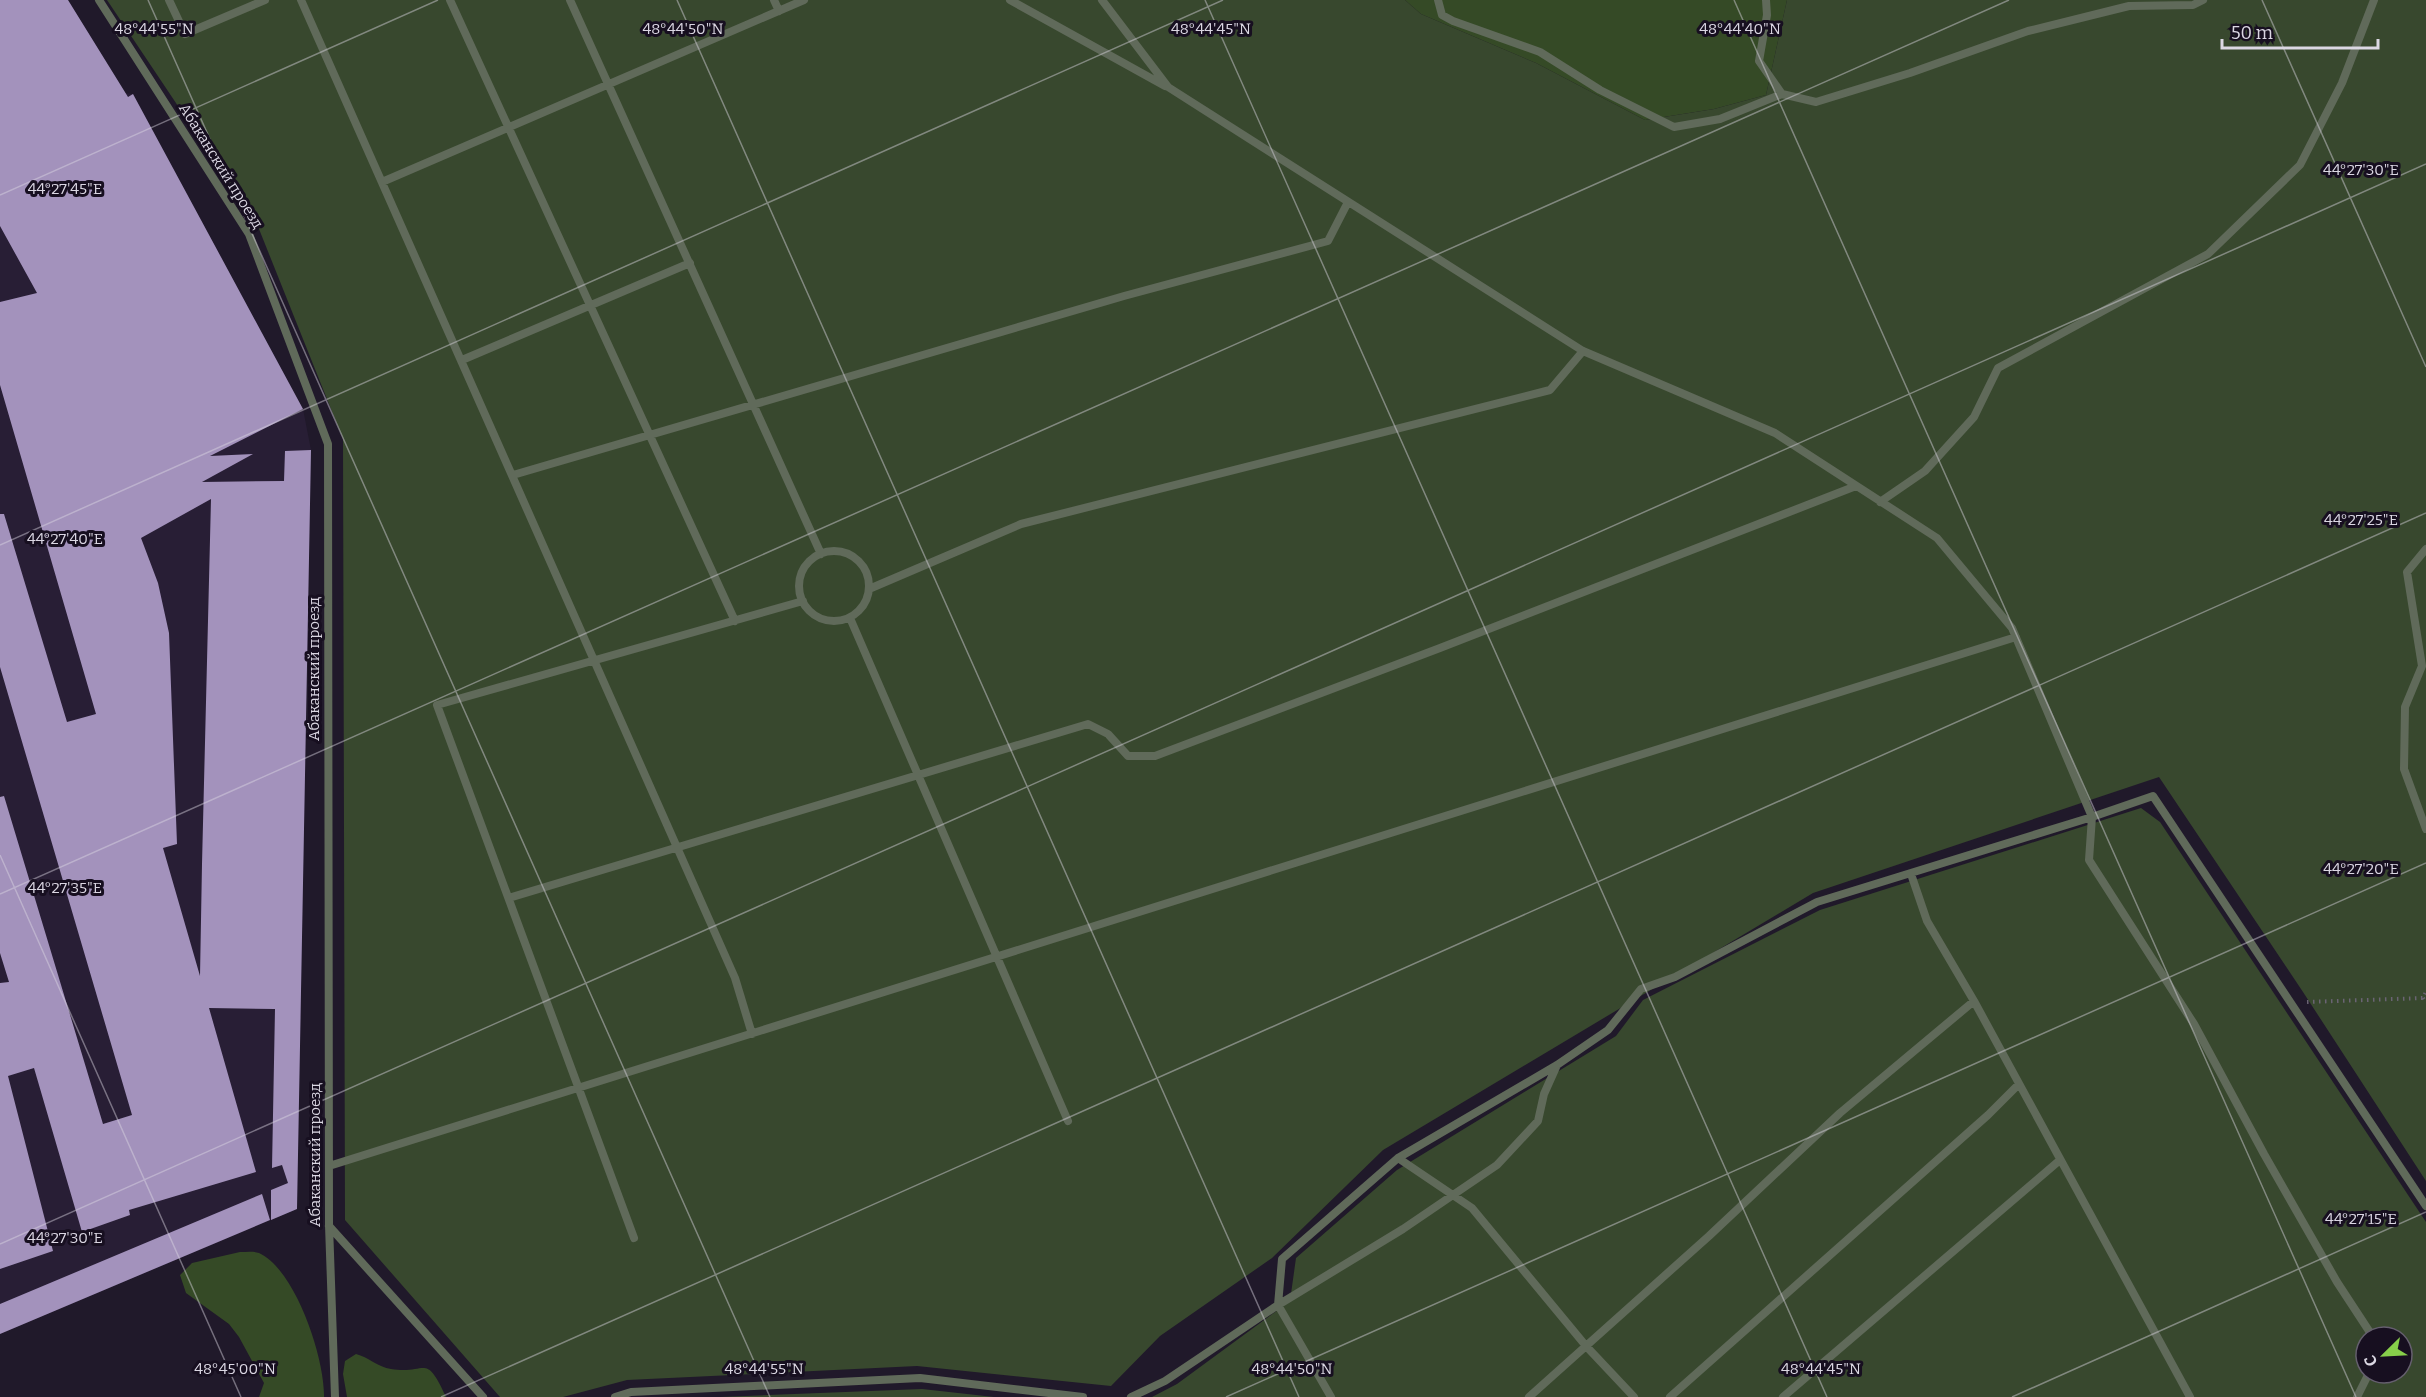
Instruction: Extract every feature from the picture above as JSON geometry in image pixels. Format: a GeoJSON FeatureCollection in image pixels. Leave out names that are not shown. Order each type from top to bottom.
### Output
{"type":"FeatureCollection","features":[{"type":"Feature","properties":{"kind":"lane","name":"Абаканский проезд"},"geometry":{"type":"LineString","coordinates":[[99,0],[249,234],[327,444],[328,1225],[335,1397]]}},
{"type":"Feature","properties":{"kind":"lane"},"geometry":{"type":"LineString","coordinates":[[169,0],[185,34],[265,0]]}},
{"type":"Feature","properties":{"kind":"lane"},"geometry":{"type":"LineString","coordinates":[[301,0],[596,660],[735,978],[752,1034]]}},
{"type":"Feature","properties":{"kind":"lane"},"geometry":{"type":"LineString","coordinates":[[450,0],[735,621]]}},
{"type":"Feature","properties":{"kind":"lane"},"geometry":{"type":"LineString","coordinates":[[570,0],[821,554]]}},
{"type":"Feature","properties":{"kind":"lane"},"geometry":{"type":"LineString","coordinates":[[774,0],[779,11]]}},
{"type":"Feature","properties":{"kind":"lane"},"geometry":{"type":"LineString","coordinates":[[382,182],[804,0]]}},
{"type":"Feature","properties":{"kind":"lane"},"geometry":{"type":"LineString","coordinates":[[1010,0],[1168,87],[1583,351],[1775,434],[1937,538],[2012,628],[2092,817],[2089,860],[2194,1024],[2264,1154],[2337,1282],[2365,1325]]}},
{"type":"Feature","properties":{"kind":"lane"},"geometry":{"type":"LineString","coordinates":[[1102,0],[1168,87]]}},
{"type":"Feature","properties":{"kind":"lane"},"geometry":{"type":"LineString","coordinates":[[1438,0],[1442,15],[1453,21],[1540,52],[1600,90],[1674,127],[1720,119],[1782,94],[1816,102],[1910,74],[2028,32],[2129,6],[2193,5],[2203,0]]}},
{"type":"Feature","properties":{"kind":"lane"},"geometry":{"type":"LineString","coordinates":[[1766,0],[1767,15],[1759,61],[1782,94]]}},
{"type":"Feature","properties":{"kind":"lane"},"geometry":{"type":"LineString","coordinates":[[1880,502],[1926,471],[1974,417],[1998,368],[2208,254],[2300,165],[2342,83],[2374,0]]}},
{"type":"Feature","properties":{"kind":"lane"},"geometry":{"type":"LineString","coordinates":[[513,475],[1124,296],[1328,241],[1348,202]]}},
{"type":"Feature","properties":{"kind":"lane"},"geometry":{"type":"LineString","coordinates":[[462,360],[690,263]]}},
{"type":"Feature","properties":{"kind":"lane"},"geometry":{"type":"LineString","coordinates":[[869,589],[1021,524],[1550,390],[1583,351]]}},
{"type":"Feature","properties":{"kind":"lane"},"geometry":{"type":"LineString","coordinates":[[508,898],[1088,724],[1108,734],[1128,756],[1155,756],[1451,644],[1856,486]]}},
{"type":"Feature","properties":{"kind":"lane"},"geometry":{"type":"LineString","coordinates":[[2426,549],[2408,572],[2422,672],[2405,707],[2404,769],[2426,830]]}},
{"type":"Feature","properties":{"kind":"lane"},"geometry":{"type":"LineString","coordinates":[[833,551],[855,558],[863,566],[868,577],[869,589],[860,610],[850,618],[828,621],[809,610],[799,590],[804,568],[821,554],[833,551]]}},
{"type":"Feature","properties":{"kind":"lane"},"geometry":{"type":"LineString","coordinates":[[634,1238],[437,705],[803,601]]}},
{"type":"Feature","properties":{"kind":"lane"},"geometry":{"type":"LineString","coordinates":[[850,618],[1068,1121]]}},
{"type":"Feature","properties":{"kind":"lane"},"geometry":{"type":"LineString","coordinates":[[329,1166],[2016,637]]}},
{"type":"Feature","properties":{"kind":"lane"},"geometry":{"type":"LineString","coordinates":[[1331,1397],[1278,1305],[1282,1258],[1398,1158],[1557,1065],[1608,1030],[1641,989],[1675,977],[1817,902],[2153,796],[2426,1206]]}},
{"type":"Feature","properties":{"kind":"lane"},"geometry":{"type":"LineString","coordinates":[[1911,874],[1927,921],[1974,1001],[2190,1397]]}},
{"type":"Feature","properties":{"kind":"lane"},"geometry":{"type":"LineString","coordinates":[[1529,1397],[1709,1236],[1840,1113],[1974,1001]]}},
{"type":"Feature","properties":{"kind":"lane"},"geometry":{"type":"LineString","coordinates":[[1131,1397],[1165,1381],[1278,1305],[1454,1195],[1497,1165],[1538,1121],[1544,1094],[1557,1065]]}},
{"type":"Feature","properties":{"kind":"lane"},"geometry":{"type":"LineString","coordinates":[[1670,1397],[1988,1115],[2019,1084]]}},
{"type":"Feature","properties":{"kind":"lane"},"geometry":{"type":"LineString","coordinates":[[1398,1158],[1472,1208],[1586,1346],[1634,1397]]}},
{"type":"Feature","properties":{"kind":"lane"},"geometry":{"type":"LineString","coordinates":[[1783,1397],[2060,1161]]}},
{"type":"Feature","properties":{"kind":"lane"},"geometry":{"type":"LineString","coordinates":[[328,1225],[483,1397]]}},
{"type":"Feature","properties":{"kind":"lane"},"geometry":{"type":"LineString","coordinates":[[615,1397],[631,1392],[920,1378],[1083,1397]]}},
{"type":"Feature","properties":{"kind":"path"},"geometry":{"type":"LineString","coordinates":[[2422,998],[2426,992]]}},
{"type":"Feature","properties":{"kind":"path"},"geometry":{"type":"LineString","coordinates":[[2291,1003],[2422,998]]}},
{"type":"Feature","properties":{"kind":"path"},"geometry":{"type":"LineString","coordinates":[[2422,998],[2426,1003]]}},
{"type":"Feature","properties":{"kind":"shaded area"},"geometry":{"type":"Polygon","coordinates":[[[0,0],[68,0],[125,93],[133,94],[303,409],[311,450],[297,1209],[0,1334],[0,0]]]}},
{"type":"Feature","properties":{"kind":"green space"},"geometry":{"type":"Polygon","coordinates":[[[107,0],[1405,0],[1421,14],[1536,63],[1645,120],[1714,109],[1766,95],[1787,0],[2426,0],[2426,1181],[2159,777],[1813,893],[1383,1150],[1272,1258],[1160,1336],[1111,1386],[917,1366],[627,1380],[563,1397],[500,1397],[345,1220],[343,439],[257,224],[107,0]]]}},
{"type":"Feature","properties":{"kind":"green space"},"geometry":{"type":"Polygon","coordinates":[[[1405,0],[1787,0],[1766,95],[1714,109],[1645,120],[1536,63],[1421,14],[1405,0]]]}},
{"type":"Feature","properties":{"kind":"green space"},"geometry":{"type":"Polygon","coordinates":[[[2141,808],[2160,822],[2426,1222],[2426,1397],[1152,1397],[1177,1384],[1290,1301],[1296,1258],[1397,1170],[1616,1036],[1643,1000],[1820,910],[2141,808]]]}},
{"type":"Feature","properties":{"kind":"green space"},"geometry":{"type":"Polygon","coordinates":[[[240,1252],[259,1253],[285,1277],[306,1317],[314,1339],[324,1397],[259,1397],[264,1383],[239,1337],[229,1324],[186,1293],[180,1275],[192,1263],[240,1252]]]}},
{"type":"Feature","properties":{"kind":"green space"},"geometry":{"type":"Polygon","coordinates":[[[356,1354],[391,1369],[424,1368],[429,1370],[434,1374],[446,1397],[347,1397],[343,1374],[345,1361],[356,1354]]]}},
{"type":"Feature","properties":{"kind":"green space"},"geometry":{"type":"Polygon","coordinates":[[[922,1389],[994,1397],[720,1397],[922,1389]]]}},
{"type":"Feature","properties":{"kind":"building"},"geometry":{"type":"Polygon","coordinates":[[[0,0],[68,0],[128,97],[133,94],[303,409],[210,456],[253,454],[202,482],[284,481],[285,451],[311,450],[297,1209],[271,1220],[271,1190],[288,1183],[282,1165],[272,1168],[275,1009],[209,1008],[256,1172],[129,1210],[130,1215],[82,1232],[34,1068],[8,1076],[53,1251],[0,1269],[0,983],[9,982],[0,953],[0,797],[4,796],[103,1124],[132,1115],[0,667],[0,514],[4,514],[67,722],[96,714],[0,385],[0,302],[37,293],[0,226],[0,0]],[[211,499],[141,538],[158,583],[169,633],[177,844],[163,848],[200,976],[211,499]]]}},
{"type":"Feature","properties":{"kind":"building"},"geometry":{"type":"Polygon","coordinates":[[[262,1194],[270,1220],[0,1334],[0,1304],[262,1194]]]}}]}
